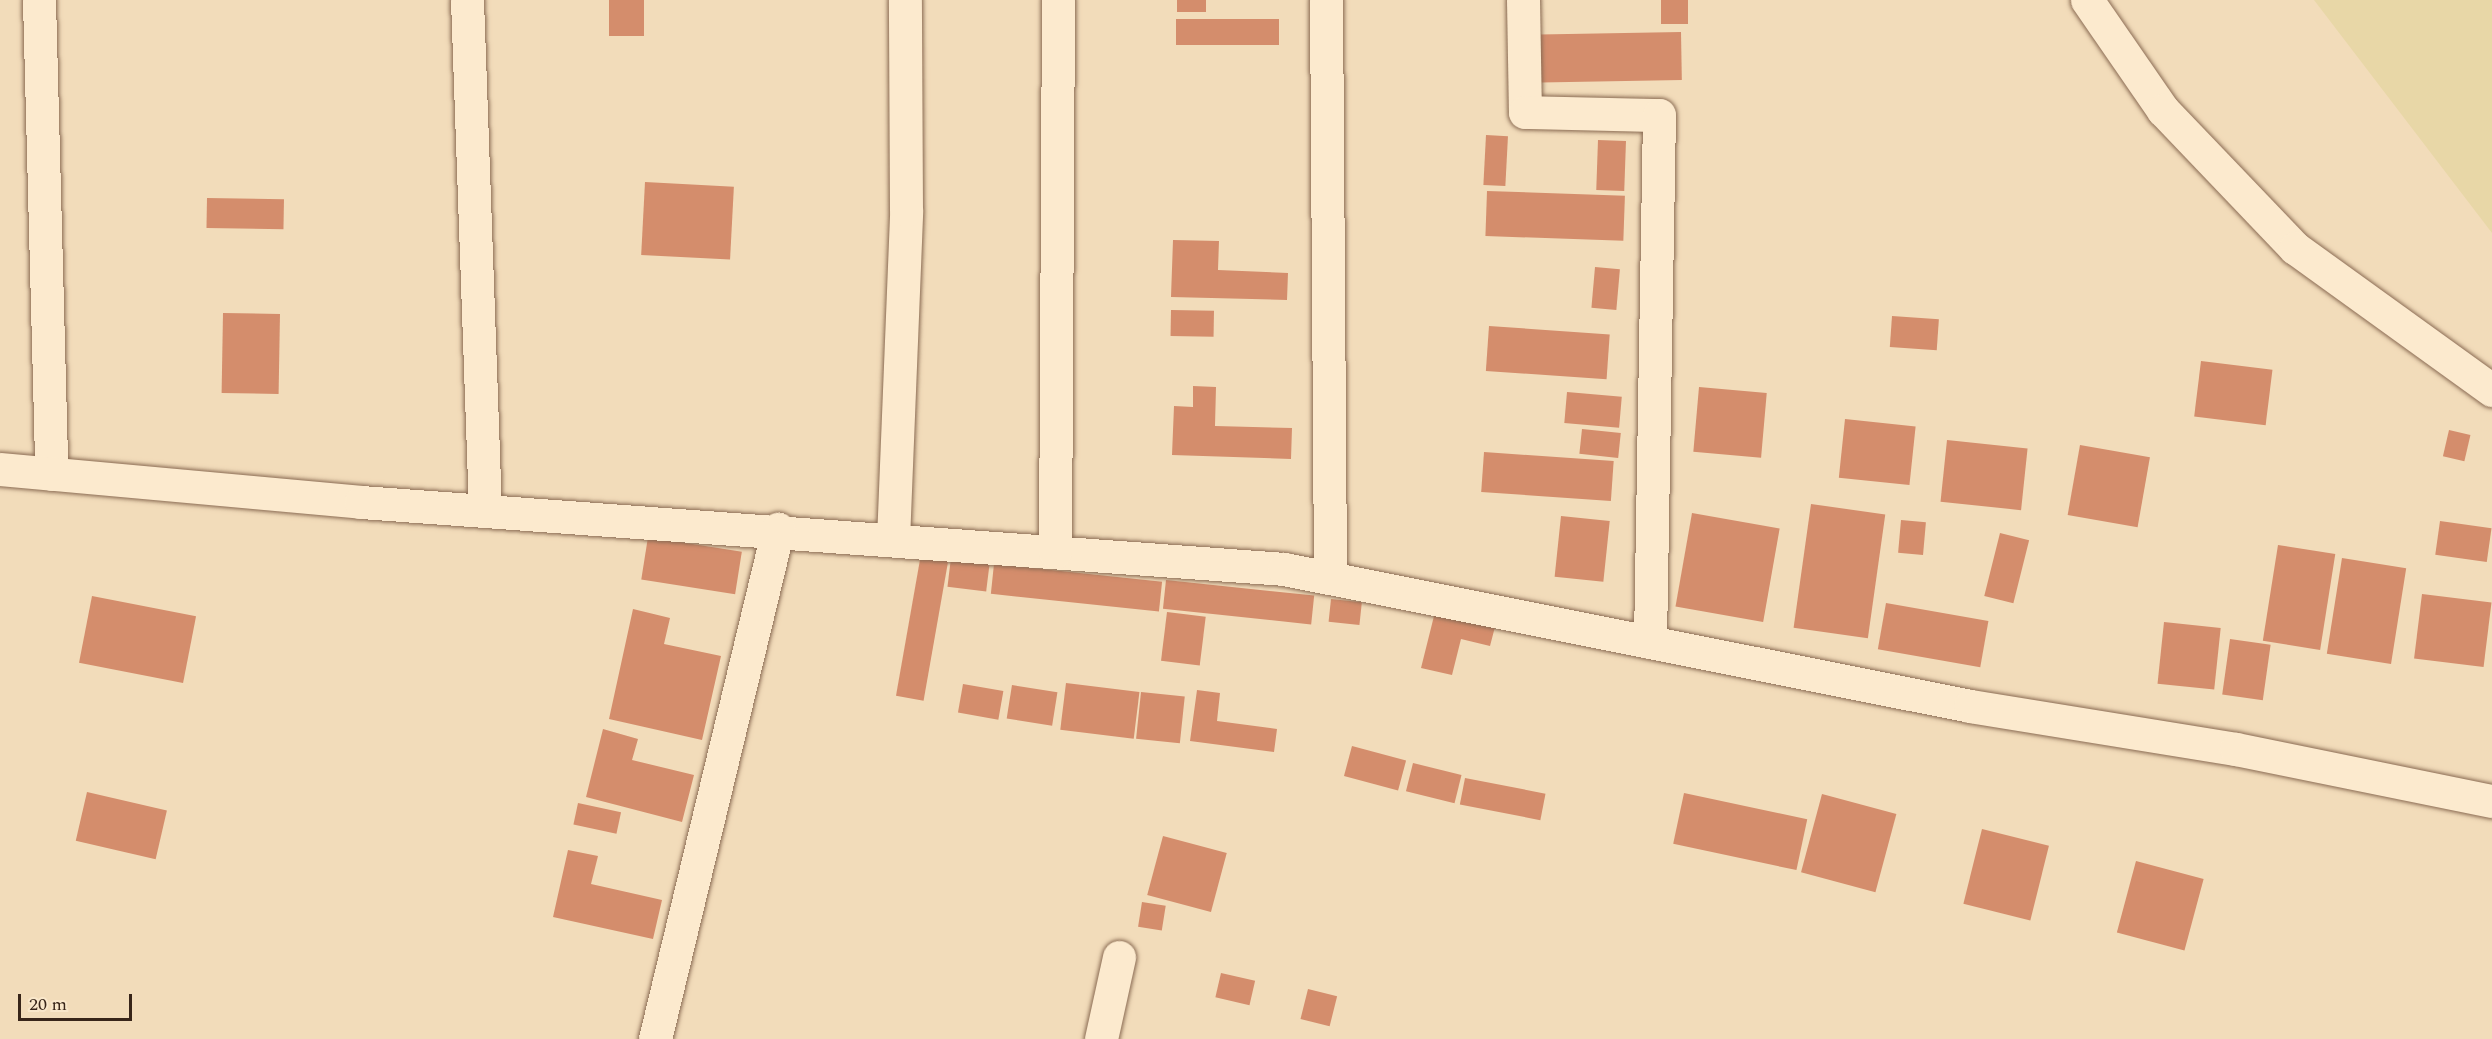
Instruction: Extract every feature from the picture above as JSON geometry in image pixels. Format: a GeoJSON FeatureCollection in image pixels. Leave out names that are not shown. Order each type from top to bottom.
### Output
{"type":"FeatureCollection","features":[{"type":"Feature","properties":{"kind":"street"},"geometry":{"type":"LineString","coordinates":[[39,0],[51,474]]}},
{"type":"Feature","properties":{"kind":"street"},"geometry":{"type":"LineString","coordinates":[[467,0],[485,511]]}},
{"type":"Feature","properties":{"kind":"street"},"geometry":{"type":"LineString","coordinates":[[893,540],[906,210],[905,0]]}},
{"type":"Feature","properties":{"kind":"street"},"geometry":{"type":"LineString","coordinates":[[1056,552],[1058,0]]}},
{"type":"Feature","properties":{"kind":"street"},"geometry":{"type":"LineString","coordinates":[[1326,0],[1330,578]]}},
{"type":"Feature","properties":{"kind":"street"},"geometry":{"type":"LineString","coordinates":[[1523,0],[1525,112],[1659,115],[1650,642]]}},
{"type":"Feature","properties":{"kind":"street"},"geometry":{"type":"LineString","coordinates":[[2087,0],[2163,110],[2295,248],[2492,390]]}},
{"type":"Feature","properties":{"kind":"street"},"geometry":{"type":"LineString","coordinates":[[0,469],[485,511],[778,529],[893,540],[1284,569],[1650,642],[2492,801]]}},
{"type":"Feature","properties":{"kind":"street"},"geometry":{"type":"LineString","coordinates":[[655,1039],[778,529]]}},
{"type":"Feature","properties":{"kind":"street"},"geometry":{"type":"LineString","coordinates":[[1101,1039],[1119,957]]}},
{"type":"Feature","properties":{"kind":"shaded area"},"geometry":{"type":"Polygon","coordinates":[[[2314,0],[2492,0],[2492,233],[2314,0]]]}},
{"type":"Feature","properties":{"kind":"building"},"geometry":{"type":"Polygon","coordinates":[[[609,0],[644,0],[644,36],[609,36],[609,0]]]}},
{"type":"Feature","properties":{"kind":"building"},"geometry":{"type":"Polygon","coordinates":[[[1177,0],[1206,0],[1206,12],[1177,12],[1177,0]]]}},
{"type":"Feature","properties":{"kind":"building"},"geometry":{"type":"Polygon","coordinates":[[[1661,0],[1688,0],[1688,24],[1661,24],[1661,0]]]}},
{"type":"Feature","properties":{"kind":"building"},"geometry":{"type":"Polygon","coordinates":[[[1176,19],[1279,19],[1279,45],[1176,45],[1176,19]]]}},
{"type":"Feature","properties":{"kind":"building"},"geometry":{"type":"Polygon","coordinates":[[[1681,32],[1682,80],[1541,82],[1540,34],[1681,32]]]}},
{"type":"Feature","properties":{"kind":"building"},"geometry":{"type":"Polygon","coordinates":[[[1486,135],[1508,136],[1505,186],[1483,185],[1486,135]]]}},
{"type":"Feature","properties":{"kind":"building"},"geometry":{"type":"Polygon","coordinates":[[[1598,140],[1626,141],[1624,191],[1596,190],[1598,140]]]}},
{"type":"Feature","properties":{"kind":"building"},"geometry":{"type":"Polygon","coordinates":[[[645,182],[734,187],[730,260],[641,255],[645,182]]]}},
{"type":"Feature","properties":{"kind":"building"},"geometry":{"type":"Polygon","coordinates":[[[1487,191],[1625,196],[1623,241],[1485,236],[1487,191]]]}},
{"type":"Feature","properties":{"kind":"building"},"geometry":{"type":"Polygon","coordinates":[[[207,198],[284,199],[283,229],[206,228],[207,198]]]}},
{"type":"Feature","properties":{"kind":"building"},"geometry":{"type":"Polygon","coordinates":[[[1173,240],[1219,241],[1218,270],[1288,273],[1287,300],[1171,297],[1173,240]]]}},
{"type":"Feature","properties":{"kind":"building"},"geometry":{"type":"Polygon","coordinates":[[[1595,267],[1620,269],[1616,310],[1591,308],[1595,267]]]}},
{"type":"Feature","properties":{"kind":"building"},"geometry":{"type":"Polygon","coordinates":[[[1171,310],[1214,311],[1214,337],[1171,336],[1171,310]]]}},
{"type":"Feature","properties":{"kind":"building"},"geometry":{"type":"Polygon","coordinates":[[[223,313],[280,314],[279,394],[222,393],[223,313]]]}},
{"type":"Feature","properties":{"kind":"building"},"geometry":{"type":"Polygon","coordinates":[[[1892,316],[1939,319],[1937,350],[1890,347],[1892,316]]]}},
{"type":"Feature","properties":{"kind":"building"},"geometry":{"type":"Polygon","coordinates":[[[1489,326],[1610,334],[1607,379],[1486,371],[1489,326]]]}},
{"type":"Feature","properties":{"kind":"building"},"geometry":{"type":"Polygon","coordinates":[[[2201,361],[2272,370],[2266,425],[2194,417],[2201,361]]]}},
{"type":"Feature","properties":{"kind":"building"},"geometry":{"type":"Polygon","coordinates":[[[1193,386],[1216,387],[1215,426],[1292,428],[1291,459],[1172,455],[1174,406],[1193,407],[1193,386]]]}},
{"type":"Feature","properties":{"kind":"building"},"geometry":{"type":"Polygon","coordinates":[[[1699,387],[1767,393],[1761,458],[1693,452],[1699,387]]]}},
{"type":"Feature","properties":{"kind":"building"},"geometry":{"type":"Polygon","coordinates":[[[1567,392],[1622,397],[1619,428],[1564,423],[1567,392]]]}},
{"type":"Feature","properties":{"kind":"building"},"geometry":{"type":"Polygon","coordinates":[[[1845,419],[1916,426],[1909,485],[1839,478],[1845,419]]]}},
{"type":"Feature","properties":{"kind":"building"},"geometry":{"type":"Polygon","coordinates":[[[1582,429],[1621,433],[1618,458],[1579,454],[1582,429]]]}},
{"type":"Feature","properties":{"kind":"building"},"geometry":{"type":"Polygon","coordinates":[[[2449,430],[2470,435],[2464,461],[2443,456],[2449,430]]]}},
{"type":"Feature","properties":{"kind":"building"},"geometry":{"type":"Polygon","coordinates":[[[1947,440],[2028,448],[2021,510],[1941,502],[1947,440]]]}},
{"type":"Feature","properties":{"kind":"building"},"geometry":{"type":"Polygon","coordinates":[[[2080,445],[2150,457],[2138,527],[2068,515],[2080,445]]]}},
{"type":"Feature","properties":{"kind":"building"},"geometry":{"type":"Polygon","coordinates":[[[1484,452],[1614,461],[1611,501],[1481,492],[1484,452]]]}},
{"type":"Feature","properties":{"kind":"building"},"geometry":{"type":"Polygon","coordinates":[[[1811,504],[1885,514],[1868,638],[1794,628],[1811,504]]]}},
{"type":"Feature","properties":{"kind":"building"},"geometry":{"type":"Polygon","coordinates":[[[1692,513],[1780,528],[1763,622],[1676,607],[1692,513]]]}},
{"type":"Feature","properties":{"kind":"building"},"geometry":{"type":"Polygon","coordinates":[[[1561,516],[1610,521],[1603,582],[1555,577],[1561,516]]]}},
{"type":"Feature","properties":{"kind":"building"},"geometry":{"type":"Polygon","coordinates":[[[1901,520],[1926,522],[1923,555],[1898,553],[1901,520]]]}},
{"type":"Feature","properties":{"kind":"building"},"geometry":{"type":"Polygon","coordinates":[[[2440,521],[2491,528],[2487,562],[2435,555],[2440,521]]]}},
{"type":"Feature","properties":{"kind":"building"},"geometry":{"type":"Polygon","coordinates":[[[2000,533],[2029,540],[2013,603],[1984,596],[2000,533]]]}},
{"type":"Feature","properties":{"kind":"building"},"geometry":{"type":"Polygon","coordinates":[[[648,537],[742,552],[735,594],[641,579],[648,537]]]}},
{"type":"Feature","properties":{"kind":"building"},"geometry":{"type":"Polygon","coordinates":[[[2278,545],[2335,554],[2320,650],[2263,641],[2278,545]]]}},
{"type":"Feature","properties":{"kind":"building"},"geometry":{"type":"Polygon","coordinates":[[[921,554],[949,559],[924,701],[896,696],[921,554]]]}},
{"type":"Feature","properties":{"kind":"building"},"geometry":{"type":"Polygon","coordinates":[[[951,558],[990,563],[986,592],[947,587],[951,558]]]}},
{"type":"Feature","properties":{"kind":"building"},"geometry":{"type":"Polygon","coordinates":[[[2342,558],[2406,568],[2391,664],[2327,654],[2342,558]]]}},
{"type":"Feature","properties":{"kind":"building"},"geometry":{"type":"Polygon","coordinates":[[[994,564],[1162,582],[1159,612],[991,594],[994,564]]]}},
{"type":"Feature","properties":{"kind":"building"},"geometry":{"type":"Polygon","coordinates":[[[1166,580],[1314,596],[1311,624],[1163,609],[1166,580]]]}},
{"type":"Feature","properties":{"kind":"building"},"geometry":{"type":"Polygon","coordinates":[[[2422,594],[2491,603],[2484,667],[2414,659],[2422,594]]]}},
{"type":"Feature","properties":{"kind":"building"},"geometry":{"type":"Polygon","coordinates":[[[92,596],[196,616],[183,683],[79,663],[92,596]]]}},
{"type":"Feature","properties":{"kind":"building"},"geometry":{"type":"Polygon","coordinates":[[[1331,599],[1362,602],[1359,625],[1329,622],[1331,599]]]}},
{"type":"Feature","properties":{"kind":"building"},"geometry":{"type":"Polygon","coordinates":[[[1886,603],[1988,621],[1980,667],[1878,649],[1886,603]]]}},
{"type":"Feature","properties":{"kind":"building"},"geometry":{"type":"Polygon","coordinates":[[[1436,608],[1496,623],[1490,646],[1461,639],[1452,675],[1421,668],[1436,608]]]}},
{"type":"Feature","properties":{"kind":"building"},"geometry":{"type":"Polygon","coordinates":[[[633,609],[670,618],[664,644],[721,656],[702,740],[609,719],[633,609]]]}},
{"type":"Feature","properties":{"kind":"building"},"geometry":{"type":"Polygon","coordinates":[[[1167,612],[1206,617],[1200,665],[1161,661],[1167,612]]]}},
{"type":"Feature","properties":{"kind":"building"},"geometry":{"type":"Polygon","coordinates":[[[2164,622],[2221,628],[2214,690],[2158,684],[2164,622]]]}},
{"type":"Feature","properties":{"kind":"building"},"geometry":{"type":"Polygon","coordinates":[[[2230,639],[2271,645],[2263,700],[2222,694],[2230,639]]]}},
{"type":"Feature","properties":{"kind":"building"},"geometry":{"type":"Polygon","coordinates":[[[1066,683],[1139,692],[1134,739],[1060,730],[1066,683]]]}},
{"type":"Feature","properties":{"kind":"building"},"geometry":{"type":"Polygon","coordinates":[[[963,684],[1003,691],[998,720],[958,713],[963,684]]]}},
{"type":"Feature","properties":{"kind":"building"},"geometry":{"type":"Polygon","coordinates":[[[1012,685],[1057,692],[1052,726],[1007,719],[1012,685]]]}},
{"type":"Feature","properties":{"kind":"building"},"geometry":{"type":"Polygon","coordinates":[[[1197,690],[1220,693],[1217,721],[1277,729],[1274,752],[1190,741],[1197,690]]]}},
{"type":"Feature","properties":{"kind":"building"},"geometry":{"type":"Polygon","coordinates":[[[1141,692],[1185,697],[1180,743],[1136,739],[1141,692]]]}},
{"type":"Feature","properties":{"kind":"building"},"geometry":{"type":"Polygon","coordinates":[[[603,729],[638,739],[632,760],[694,775],[682,822],[586,797],[603,729]]]}},
{"type":"Feature","properties":{"kind":"building"},"geometry":{"type":"Polygon","coordinates":[[[1352,746],[1406,760],[1398,790],[1344,776],[1352,746]]]}},
{"type":"Feature","properties":{"kind":"building"},"geometry":{"type":"Polygon","coordinates":[[[1413,763],[1462,775],[1454,803],[1406,791],[1413,763]]]}},
{"type":"Feature","properties":{"kind":"building"},"geometry":{"type":"Polygon","coordinates":[[[1465,778],[1545,794],[1540,820],[1460,805],[1465,778]]]}},
{"type":"Feature","properties":{"kind":"building"},"geometry":{"type":"Polygon","coordinates":[[[87,792],[167,810],[156,859],[76,841],[87,792]]]}},
{"type":"Feature","properties":{"kind":"building"},"geometry":{"type":"Polygon","coordinates":[[[1684,793],[1807,819],[1796,870],[1673,844],[1684,793]]]}},
{"type":"Feature","properties":{"kind":"building"},"geometry":{"type":"Polygon","coordinates":[[[1822,794],[1896,814],[1875,892],[1801,872],[1822,794]]]}},
{"type":"Feature","properties":{"kind":"building"},"geometry":{"type":"Polygon","coordinates":[[[578,803],[621,812],[616,834],[573,825],[578,803]]]}},
{"type":"Feature","properties":{"kind":"building"},"geometry":{"type":"Polygon","coordinates":[[[1982,829],[2049,846],[2030,920],[1963,904],[1982,829]]]}},
{"type":"Feature","properties":{"kind":"building"},"geometry":{"type":"Polygon","coordinates":[[[1163,836],[1227,853],[1211,912],[1147,895],[1163,836]]]}},
{"type":"Feature","properties":{"kind":"building"},"geometry":{"type":"Polygon","coordinates":[[[568,850],[598,856],[591,884],[662,900],[653,939],[553,917],[568,850]]]}},
{"type":"Feature","properties":{"kind":"building"},"geometry":{"type":"Polygon","coordinates":[[[2136,861],[2204,879],[2184,951],[2117,932],[2136,861]]]}},
{"type":"Feature","properties":{"kind":"building"},"geometry":{"type":"Polygon","coordinates":[[[1142,902],[1166,906],[1162,930],[1138,927],[1142,902]]]}},
{"type":"Feature","properties":{"kind":"building"},"geometry":{"type":"Polygon","coordinates":[[[1221,973],[1255,981],[1249,1005],[1215,997],[1221,973]]]}},
{"type":"Feature","properties":{"kind":"building"},"geometry":{"type":"Polygon","coordinates":[[[1308,989],[1337,996],[1330,1026],[1301,1019],[1308,989]]]}}]}
